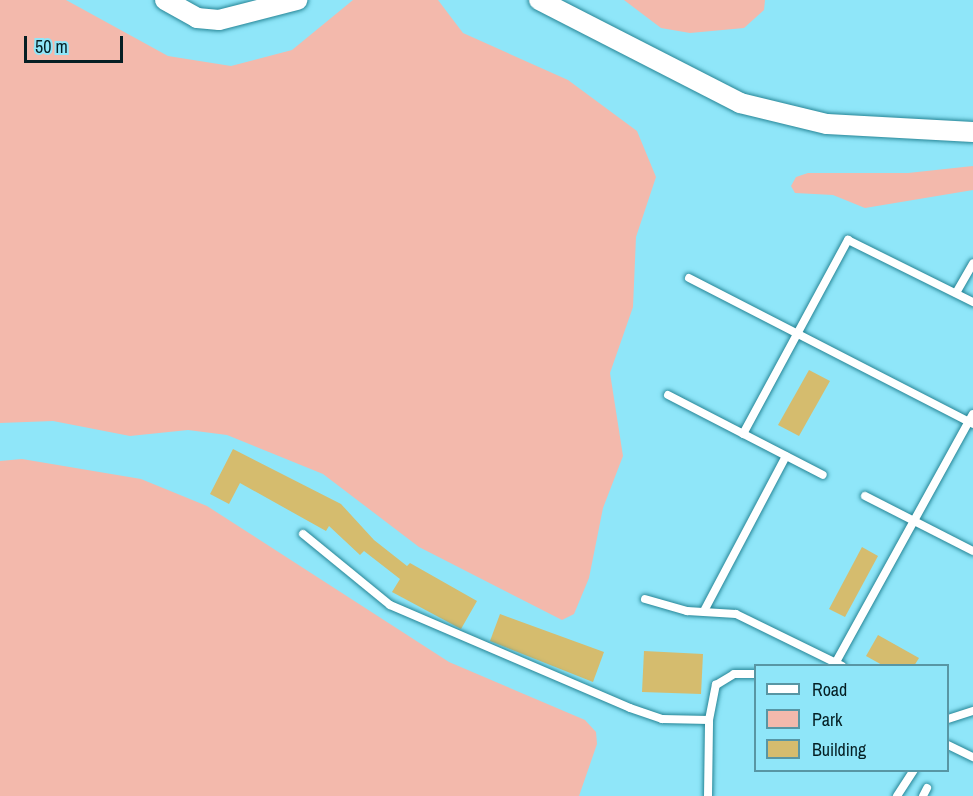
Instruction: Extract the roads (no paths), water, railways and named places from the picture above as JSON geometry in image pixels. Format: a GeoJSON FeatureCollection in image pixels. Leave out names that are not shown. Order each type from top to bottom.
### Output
{"type":"FeatureCollection","features":[{"type":"Feature","properties":{"kind":"street"},"geometry":{"type":"LineString","coordinates":[[165,0],[197,18],[219,20],[297,0]]}},
{"type":"Feature","properties":{"kind":"street"},"geometry":{"type":"LineString","coordinates":[[539,0],[740,103],[827,124],[973,132]]}},
{"type":"Feature","properties":{"kind":"lane"},"geometry":{"type":"LineString","coordinates":[[743,434],[848,240],[973,302]]}},
{"type":"Feature","properties":{"kind":"lane"},"geometry":{"type":"LineString","coordinates":[[956,293],[973,264]]}},
{"type":"Feature","properties":{"kind":"lane"},"geometry":{"type":"LineString","coordinates":[[645,599],[677,609],[705,609],[736,614],[839,664],[914,521],[972,420],[689,278]]}},
{"type":"Feature","properties":{"kind":"lane"},"geometry":{"type":"LineString","coordinates":[[668,395],[823,475]]}},
{"type":"Feature","properties":{"kind":"lane"},"geometry":{"type":"LineString","coordinates":[[705,609],[786,456]]}},
{"type":"Feature","properties":{"kind":"lane"},"geometry":{"type":"LineString","coordinates":[[865,496],[973,551]]}},
{"type":"Feature","properties":{"kind":"lane"},"geometry":{"type":"LineString","coordinates":[[303,534],[390,605],[630,708],[662,719],[710,720]]}},
{"type":"Feature","properties":{"kind":"lane"},"geometry":{"type":"LineString","coordinates":[[708,796],[710,720],[716,686],[723,679],[754,674]]}},
{"type":"Feature","properties":{"kind":"lane"},"geometry":{"type":"LineString","coordinates":[[949,719],[973,711]]}},
{"type":"Feature","properties":{"kind":"lane"},"geometry":{"type":"LineString","coordinates":[[949,745],[973,757]]}},
{"type":"Feature","properties":{"kind":"lane"},"geometry":{"type":"LineString","coordinates":[[897,796],[913,772]]}}]}
